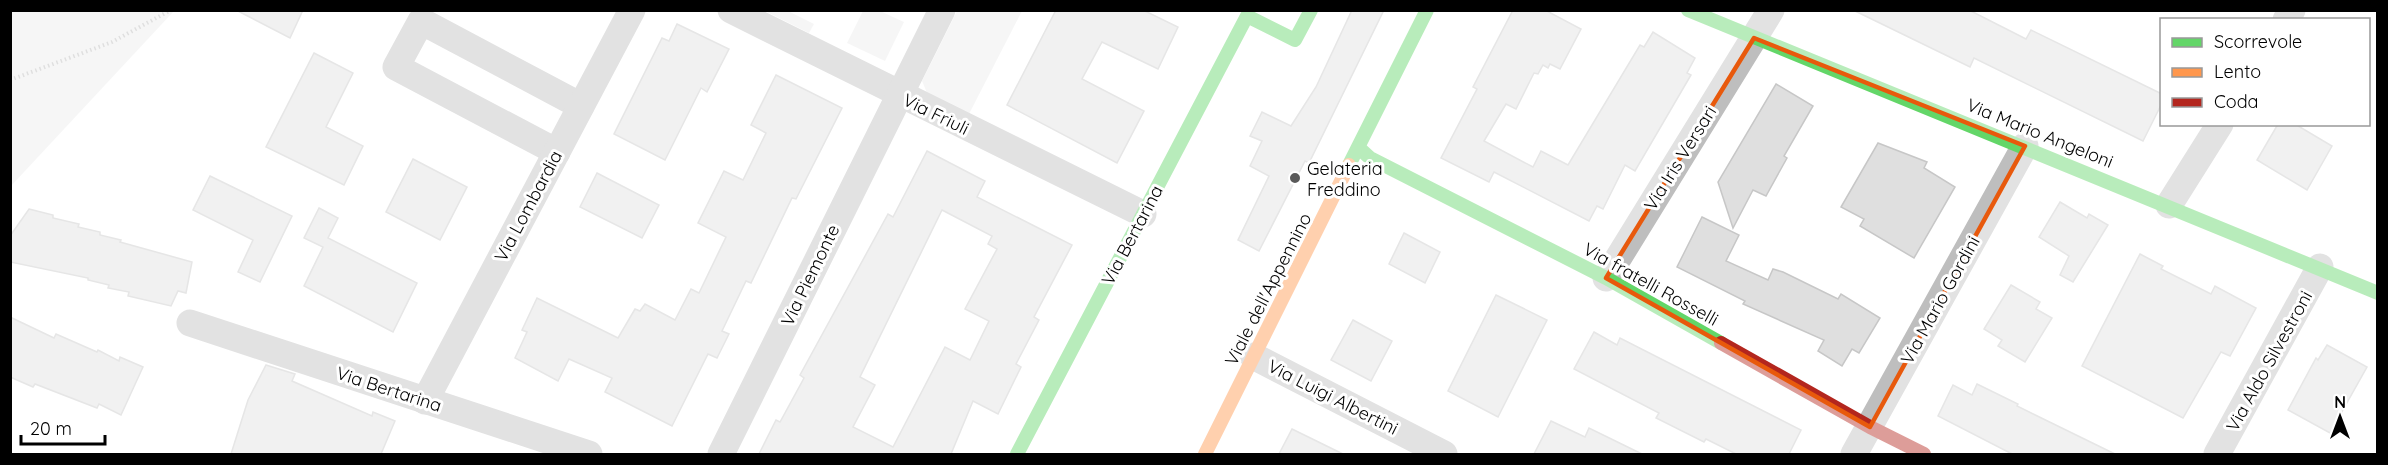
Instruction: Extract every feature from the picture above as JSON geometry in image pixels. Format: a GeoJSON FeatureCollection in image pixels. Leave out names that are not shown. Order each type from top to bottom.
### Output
{"type":"FeatureCollection","features":[{"type":"Feature","properties":{"kind":"street","name":"Via Lombardia"},"geometry":{"type":"LineString","coordinates":[[425,401],[632,10]]}},
{"type":"Feature","properties":{"kind":"street","name":"Via Friuli"},"geometry":{"type":"LineString","coordinates":[[731,10],[899,96],[1143,214]]}},
{"type":"Feature","properties":{"kind":"street","name":"Via Piemonte"},"geometry":{"type":"LineString","coordinates":[[721,454],[942,10]]}},
{"type":"Feature","properties":{"kind":"street","name":"Via Bertarina"},"geometry":{"type":"LineString","coordinates":[[1017,454],[1248,16],[1295,40],[1311,10]]}},
{"type":"Feature","properties":{"kind":"street","name":"Viale dell'Appennino"},"geometry":{"type":"LineString","coordinates":[[1205,454],[1427,10]]}},
{"type":"Feature","properties":{"kind":"street","name":"Via Mario Angeloni"},"geometry":{"type":"LineString","coordinates":[[1688,10],[2169,205],[2378,293]]}},
{"type":"Feature","properties":{"kind":"street","name":"Via Iris Versari"},"geometry":{"type":"LineString","coordinates":[[1606,279],[1771,10]]}},
{"type":"Feature","properties":{"kind":"street"},"geometry":{"type":"LineString","coordinates":[[557,152],[396,68],[421,21],[581,106]]}},
{"type":"Feature","properties":{"kind":"street"},"geometry":{"type":"LineString","coordinates":[[2169,205],[2219,126]]}},
{"type":"Feature","properties":{"kind":"street","name":"Via Mario Gordini"},"geometry":{"type":"LineString","coordinates":[[1854,454],[2025,146]]}},
{"type":"Feature","properties":{"kind":"street","name":"Via fratelli Rosselli"},"geometry":{"type":"LineString","coordinates":[[1359,148],[1370,158],[1606,279],[1870,427],[1924,454]]}},
{"type":"Feature","properties":{"kind":"street","name":"Via Aldo Silvestroni"},"geometry":{"type":"LineString","coordinates":[[2217,454],[2320,267]]}},
{"type":"Feature","properties":{"kind":"street","name":"Via Bertarina"},"geometry":{"type":"LineString","coordinates":[[190,323],[589,454]]}},
{"type":"Feature","properties":{"kind":"street","name":"Via Luigi Albertini"},"geometry":{"type":"LineString","coordinates":[[1253,356],[1444,454]]}},
{"type":"Feature","properties":{"kind":"path"},"geometry":{"type":"LineString","coordinates":[[10,80],[112,42],[171,10]]}},
{"type":"Feature","properties":{"kind":"highlighted area"},"geometry":{"type":"Polygon","coordinates":[[[1754,38],[2025,146],[1870,427],[1606,278],[1754,38]]]}},
{"type":"Feature","properties":{"kind":"shaded area"},"geometry":{"type":"Polygon","coordinates":[[[10,11],[174,11],[11,186],[10,11]]]}},
{"type":"Feature","properties":{"kind":"shaded area"},"geometry":{"type":"Polygon","coordinates":[[[765,11],[788,11],[814,24],[809,33],[765,11]]]}},
{"type":"Feature","properties":{"kind":"shaded area"},"geometry":{"type":"Polygon","coordinates":[[[863,11],[880,11],[904,22],[885,61],[847,43],[863,11]]]}},
{"type":"Feature","properties":{"kind":"shaded area"},"geometry":{"type":"Polygon","coordinates":[[[957,11],[1022,11],[969,114],[927,93],[922,81],[957,11]]]}},
{"type":"Feature","properties":{"kind":"building"},"geometry":{"type":"Polygon","coordinates":[[[236,10],[303,10],[290,38],[236,10]]]}},
{"type":"Feature","properties":{"kind":"building"},"geometry":{"type":"Polygon","coordinates":[[[1056,10],[1143,10],[1178,27],[1158,69],[1102,42],[1082,79],[1144,111],[1117,163],[1007,105],[1056,10]]]}},
{"type":"Feature","properties":{"kind":"building"},"geometry":{"type":"Polygon","coordinates":[[[1352,10],[1384,10],[1309,163],[1305,161],[1259,251],[1238,240],[1269,176],[1250,166],[1262,141],[1250,136],[1262,112],[1291,126],[1316,87],[1352,10]]]}},
{"type":"Feature","properties":{"kind":"building"},"geometry":{"type":"Polygon","coordinates":[[[1513,10],[1545,10],[1581,29],[1560,69],[1550,64],[1548,68],[1543,65],[1538,74],[1534,73],[1516,109],[1506,104],[1484,141],[1533,167],[1541,151],[1568,165],[1640,45],[1644,47],[1653,32],[1695,58],[1687,73],[1691,75],[1635,171],[1625,165],[1603,209],[1597,206],[1589,221],[1494,172],[1489,182],[1441,158],[1477,89],[1473,87],[1513,10]]]}},
{"type":"Feature","properties":{"kind":"building"},"geometry":{"type":"Polygon","coordinates":[[[1853,10],[1969,10],[2026,39],[2031,30],[2160,93],[2160,107],[2143,141],[1974,58],[1970,67],[1853,10]]]}},
{"type":"Feature","properties":{"kind":"building"},"geometry":{"type":"Polygon","coordinates":[[[677,24],[729,49],[707,92],[701,88],[665,160],[614,134],[662,38],[669,41],[677,24]]]}},
{"type":"Feature","properties":{"kind":"building"},"geometry":{"type":"Polygon","coordinates":[[[314,53],[353,73],[326,127],[363,146],[344,185],[266,147],[314,53]]]}},
{"type":"Feature","properties":{"kind":"building"},"geometry":{"type":"Polygon","coordinates":[[[776,75],[842,108],[796,199],[792,198],[751,283],[746,281],[722,331],[729,334],[717,358],[708,354],[672,426],[605,392],[612,378],[569,359],[558,381],[515,358],[527,332],[522,330],[537,298],[618,338],[635,309],[640,311],[645,304],[675,320],[691,289],[699,293],[726,237],[698,223],[724,171],[743,180],[766,133],[751,125],[776,75]]]}},
{"type":"Feature","properties":{"kind":"building"},"geometry":{"type":"Polygon","coordinates":[[[1776,84],[1813,106],[1784,156],[1787,158],[1766,196],[1753,190],[1733,228],[1718,182],[1776,84]]]}},
{"type":"Feature","properties":{"kind":"building"},"geometry":{"type":"Polygon","coordinates":[[[2277,126],[2298,126],[2332,146],[2307,190],[2257,160],[2277,126]]]}},
{"type":"Feature","properties":{"kind":"building"},"geometry":{"type":"Polygon","coordinates":[[[1878,143],[1927,162],[1924,168],[1955,187],[1914,258],[1860,226],[1864,219],[1841,207],[1878,143]]]}},
{"type":"Feature","properties":{"kind":"building"},"geometry":{"type":"Polygon","coordinates":[[[927,151],[985,181],[977,197],[1072,245],[1034,317],[1039,320],[1016,364],[1021,367],[998,414],[973,401],[951,454],[759,454],[776,420],[780,422],[804,378],[800,375],[888,214],[893,217],[927,151]],[[942,210],[860,377],[875,385],[853,427],[893,447],[945,347],[970,360],[989,321],[965,309],[997,249],[988,244],[992,236],[942,210]]]}},
{"type":"Feature","properties":{"kind":"building"},"geometry":{"type":"Polygon","coordinates":[[[413,159],[467,187],[440,240],[386,212],[413,159]]]}},
{"type":"Feature","properties":{"kind":"building"},"geometry":{"type":"Polygon","coordinates":[[[597,173],[659,205],[642,238],[580,207],[597,173]]]}},
{"type":"Feature","properties":{"kind":"building"},"geometry":{"type":"Polygon","coordinates":[[[210,176],[292,216],[260,282],[238,272],[253,240],[193,210],[210,176]]]}},
{"type":"Feature","properties":{"kind":"building"},"geometry":{"type":"Polygon","coordinates":[[[2060,202],[2087,218],[2089,214],[2108,225],[2073,282],[2060,275],[2069,256],[2039,237],[2060,202]]]}},
{"type":"Feature","properties":{"kind":"building"},"geometry":{"type":"Polygon","coordinates":[[[319,208],[338,218],[328,238],[417,283],[393,332],[304,286],[323,247],[304,238],[319,208]]]}},
{"type":"Feature","properties":{"kind":"building"},"geometry":{"type":"Polygon","coordinates":[[[29,209],[79,224],[78,227],[100,232],[100,235],[121,240],[120,242],[192,262],[186,293],[178,291],[171,306],[128,296],[129,292],[108,288],[109,285],[88,280],[88,278],[10,262],[10,236],[29,209]]]}},
{"type":"Feature","properties":{"kind":"building"},"geometry":{"type":"Polygon","coordinates":[[[1702,217],[1739,235],[1726,261],[1768,280],[1773,269],[1783,272],[1838,299],[1841,294],[1880,318],[1859,353],[1852,349],[1842,366],[1818,351],[1824,340],[1743,304],[1745,301],[1677,267],[1702,217]]]}},
{"type":"Feature","properties":{"kind":"building"},"geometry":{"type":"Polygon","coordinates":[[[1404,233],[1440,252],[1425,283],[1389,264],[1404,233]]]}},
{"type":"Feature","properties":{"kind":"building"},"geometry":{"type":"Polygon","coordinates":[[[2140,254],[2163,266],[2161,269],[2211,294],[2215,286],[2256,308],[2230,356],[2221,352],[2183,418],[2082,366],[2140,254]]]}},
{"type":"Feature","properties":{"kind":"building"},"geometry":{"type":"Polygon","coordinates":[[[2011,285],[2040,302],[2036,309],[2052,318],[2025,362],[1998,346],[2002,340],[1984,329],[2011,285]]]}},
{"type":"Feature","properties":{"kind":"building"},"geometry":{"type":"Polygon","coordinates":[[[1496,295],[1547,320],[1498,417],[1448,391],[1496,295]]]}},
{"type":"Feature","properties":{"kind":"building"},"geometry":{"type":"Polygon","coordinates":[[[10,317],[54,338],[56,334],[97,352],[98,350],[119,361],[120,357],[143,367],[121,415],[99,404],[97,408],[10,377],[10,317]]]}},
{"type":"Feature","properties":{"kind":"building"},"geometry":{"type":"Polygon","coordinates":[[[1353,320],[1392,341],[1371,381],[1331,360],[1353,320]]]}},
{"type":"Feature","properties":{"kind":"building"},"geometry":{"type":"Polygon","coordinates":[[[1594,332],[1617,345],[1620,338],[1801,430],[1789,454],[1736,454],[1706,439],[1704,442],[1656,418],[1659,413],[1574,369],[1594,332]]]}},
{"type":"Feature","properties":{"kind":"building"},"geometry":{"type":"Polygon","coordinates":[[[2327,345],[2367,367],[2330,433],[2288,410],[2316,358],[2318,360],[2327,345]]]}},
{"type":"Feature","properties":{"kind":"building"},"geometry":{"type":"Polygon","coordinates":[[[266,365],[295,374],[292,381],[372,416],[373,412],[395,421],[381,454],[231,454],[248,400],[266,365]]]}},
{"type":"Feature","properties":{"kind":"building"},"geometry":{"type":"Polygon","coordinates":[[[1977,384],[2115,454],[2012,454],[1938,416],[1953,385],[1972,395],[1977,384]]]}},
{"type":"Feature","properties":{"kind":"building"},"geometry":{"type":"Polygon","coordinates":[[[1551,421],[1585,437],[1589,428],[1642,454],[1534,454],[1551,421]]]}},
{"type":"Feature","properties":{"kind":"building"},"geometry":{"type":"Polygon","coordinates":[[[1292,429],[1343,454],[1279,454],[1292,429]]]}},
{"type":"Feature","properties":{"kind":"traffic: fast"},"geometry":{"type":"LineString","coordinates":[[1017,454],[1247,16],[1295,40],[1311,10]]}},
{"type":"Feature","properties":{"kind":"traffic: fast"},"geometry":{"type":"LineString","coordinates":[[1349,165],[1427,10]]}},
{"type":"Feature","properties":{"kind":"traffic: fast"},"geometry":{"type":"LineString","coordinates":[[1688,10],[2378,293]]}},
{"type":"Feature","properties":{"kind":"traffic: fast"},"geometry":{"type":"LineString","coordinates":[[1359,148],[1370,158],[1606,278],[1721,343]]}},
{"type":"Feature","properties":{"kind":"traffic: slow"},"geometry":{"type":"LineString","coordinates":[[1205,454],[1349,165]]}},
{"type":"Feature","properties":{"kind":"traffic: jam"},"geometry":{"type":"LineString","coordinates":[[1721,343],[1870,427],[1924,454]]}},
{"type":"Feature","properties":{"kind":"place","name":"Gelateria Freddino"},"geometry":{"type":"Point","coordinates":[1295,178]}}]}
